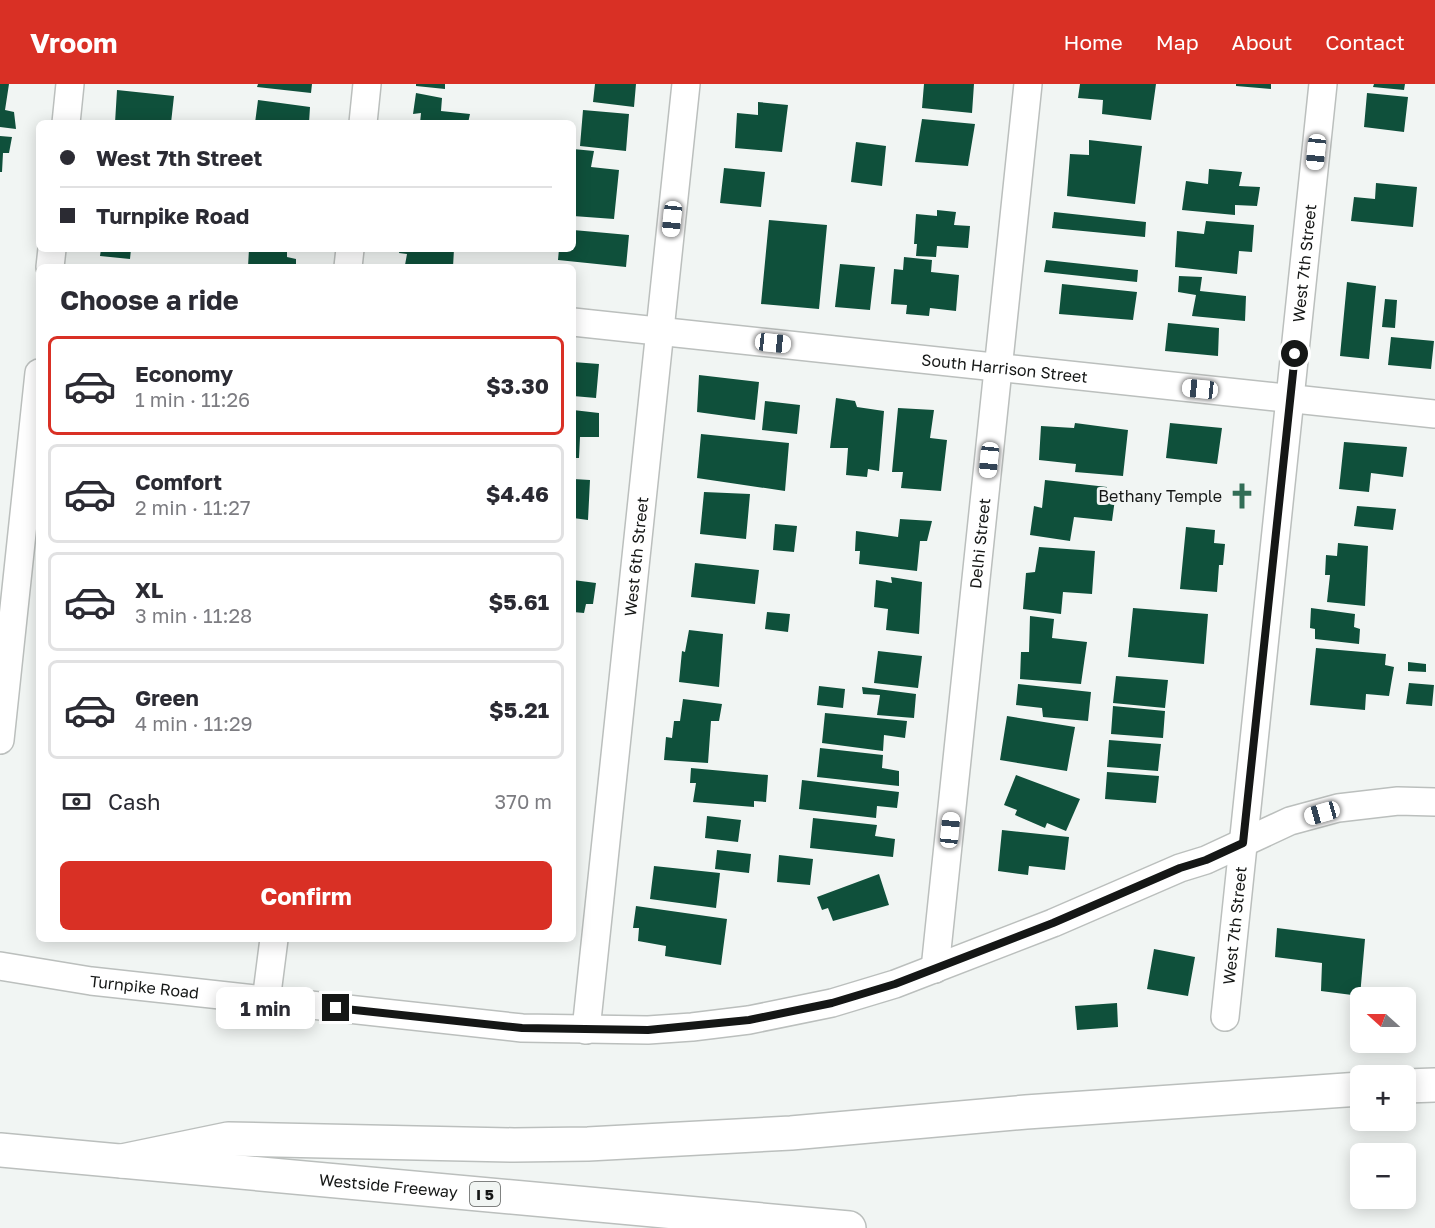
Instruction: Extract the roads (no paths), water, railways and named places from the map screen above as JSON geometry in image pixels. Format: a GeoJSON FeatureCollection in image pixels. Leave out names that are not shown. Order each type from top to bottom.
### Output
{"type":"FeatureCollection","features":[{"type":"Feature","properties":{"kind":"highway"},"geometry":{"type":"LineString","coordinates":[[1416,1086],[1435,1085]]}},
{"type":"Feature","properties":{"kind":"highway"},"geometry":{"type":"LineString","coordinates":[[122,1161],[228,1139],[514,1145],[588,1144],[791,1133],[1038,1111],[1350,1090]]}},
{"type":"Feature","properties":{"kind":"highway","name":"Westside Freeway"},"geometry":{"type":"LineString","coordinates":[[0,1150],[849,1228]]}},
{"type":"Feature","properties":{"kind":"street"},"geometry":{"type":"LineString","coordinates":[[66,120],[70,84]]}},
{"type":"Feature","properties":{"kind":"street"},"geometry":{"type":"LineString","coordinates":[[363,120],[367,84]]}},
{"type":"Feature","properties":{"kind":"street","name":"West 6th Street"},"geometry":{"type":"LineString","coordinates":[[586,1030],[686,84]]}},
{"type":"Feature","properties":{"kind":"street","name":"Delhi Street"},"geometry":{"type":"LineString","coordinates":[[935,969],[1028,84]]}},
{"type":"Feature","properties":{"kind":"street","name":"West 7th Street"},"geometry":{"type":"LineString","coordinates":[[1225,1017],[1323,84]]}},
{"type":"Feature","properties":{"kind":"street","name":"South Harrison Street"},"geometry":{"type":"LineString","coordinates":[[576,322],[1435,414]]}},
{"type":"Feature","properties":{"kind":"street"},"geometry":{"type":"LineString","coordinates":[[0,740],[36,401]]}},
{"type":"Feature","properties":{"kind":"street","name":"Turnpike Road"},"geometry":{"type":"LineString","coordinates":[[0,966],[91,981],[522,1028],[648,1030],[749,1020],[832,1003],[895,984],[1053,923],[1180,868],[1206,860],[1290,821],[1338,808],[1398,801],[1435,802]]}},
{"type":"Feature","properties":{"kind":"street"},"geometry":{"type":"LineString","coordinates":[[266,1000],[274,942]]}},
{"type":"Feature","properties":{"kind":"place","name":"Bethany Temple"},"geometry":{"type":"Point","coordinates":[1242,496]}}]}
